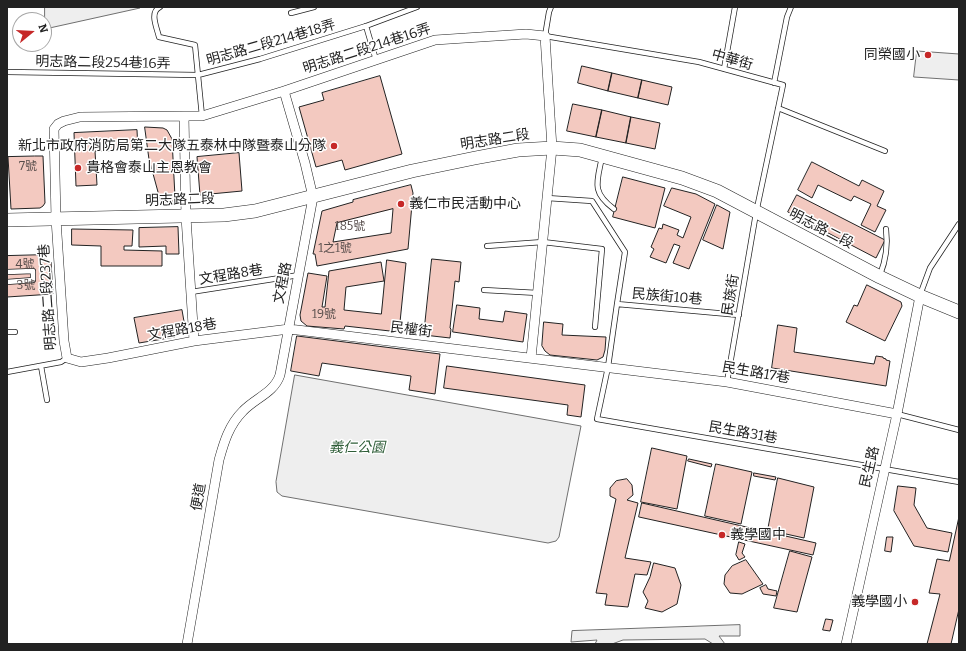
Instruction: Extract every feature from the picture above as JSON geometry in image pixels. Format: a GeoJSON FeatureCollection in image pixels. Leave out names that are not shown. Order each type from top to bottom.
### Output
{"type":"FeatureCollection","features":[{"type":"Feature","properties":{"kind":"main road","name":"明志路二段"},"geometry":{"type":"LineString","coordinates":[[7,220],[224,215],[255,211],[412,171],[467,159],[518,150],[552,148],[580,150],[603,155],[682,178],[717,191],[756,213],[880,277],[959,312]]}},
{"type":"Feature","properties":{"kind":"street","name":"明志路二段214巷16弄"},"geometry":{"type":"LineString","coordinates":[[136,116],[202,116],[284,91],[435,40],[526,34],[545,36]]}},
{"type":"Feature","properties":{"kind":"street"},"geometry":{"type":"LineString","coordinates":[[531,358],[552,148],[545,36]]}},
{"type":"Feature","properties":{"kind":"street"},"geometry":{"type":"LineString","coordinates":[[284,91],[305,163],[313,197]]}},
{"type":"Feature","properties":{"kind":"street","name":"明志路二段237巷"},"geometry":{"type":"LineString","coordinates":[[81,362],[67,358],[64,341],[56,219],[54,129],[58,124],[64,121],[80,117],[136,116]]}},
{"type":"Feature","properties":{"kind":"street"},"geometry":{"type":"LineString","coordinates":[[184,116],[186,216],[194,341]]}},
{"type":"Feature","properties":{"kind":"street","name":"文程路"},"geometry":{"type":"LineString","coordinates":[[280,375],[313,197]]}},
{"type":"Feature","properties":{"kind":"street","name":"民生路"},"geometry":{"type":"LineString","coordinates":[[846,644],[897,414],[920,296]]}},
{"type":"Feature","properties":{"kind":"street","name":"文程路18巷"},"geometry":{"type":"LineString","coordinates":[[81,362],[194,341],[288,329]]}},
{"type":"Feature","properties":{"kind":"street","name":"民權街"},"geometry":{"type":"LineString","coordinates":[[288,329],[608,367]]}},
{"type":"Feature","properties":{"kind":"street","name":"民生路17巷"},"geometry":{"type":"LineString","coordinates":[[608,367],[727,382],[897,414]]}},
{"type":"Feature","properties":{"kind":"street","name":"便道"},"geometry":{"type":"LineString","coordinates":[[187,644],[219,460],[225,439],[234,422],[243,410],[273,388],[278,382],[280,375]]}},
{"type":"Feature","properties":{"kind":"lane"},"geometry":{"type":"LineString","coordinates":[[160,7],[156,8],[154,14],[159,37],[195,45],[202,116]]}},
{"type":"Feature","properties":{"kind":"lane","name":"明志路二段214巷18弄"},"geometry":{"type":"LineString","coordinates":[[292,13],[314,7]]}},
{"type":"Feature","properties":{"kind":"lane","name":"明志路二段214巷18弄"},"geometry":{"type":"LineString","coordinates":[[198,75],[260,60],[366,26],[417,7]]}},
{"type":"Feature","properties":{"kind":"lane"},"geometry":{"type":"LineString","coordinates":[[545,36],[548,12],[551,7]]}},
{"type":"Feature","properties":{"kind":"lane"},"geometry":{"type":"LineString","coordinates":[[724,69],[735,7]]}},
{"type":"Feature","properties":{"kind":"lane"},"geometry":{"type":"LineString","coordinates":[[756,213],[783,85],[774,83],[787,16],[791,7]]}},
{"type":"Feature","properties":{"kind":"lane"},"geometry":{"type":"LineString","coordinates":[[366,26],[376,60]]}},
{"type":"Feature","properties":{"kind":"lane","name":"中華街"},"geometry":{"type":"LineString","coordinates":[[545,36],[699,62],[774,83]]}},
{"type":"Feature","properties":{"kind":"lane","name":"明志路二段254巷16弄"},"geometry":{"type":"LineString","coordinates":[[7,72],[198,75]]}},
{"type":"Feature","properties":{"kind":"lane"},"geometry":{"type":"LineString","coordinates":[[778,108],[885,151]]}},
{"type":"Feature","properties":{"kind":"lane"},"geometry":{"type":"LineString","coordinates":[[603,155],[596,182],[599,194],[614,209]]}},
{"type":"Feature","properties":{"kind":"lane"},"geometry":{"type":"LineString","coordinates":[[547,198],[592,201],[625,252],[608,367]]}},
{"type":"Feature","properties":{"kind":"lane","name":"民族街"},"geometry":{"type":"LineString","coordinates":[[727,382],[756,213]]}},
{"type":"Feature","properties":{"kind":"lane"},"geometry":{"type":"LineString","coordinates":[[920,296],[930,268],[959,224]]}},
{"type":"Feature","properties":{"kind":"lane"},"geometry":{"type":"LineString","coordinates":[[880,277],[884,265],[888,242],[886,229]]}},
{"type":"Feature","properties":{"kind":"lane"},"geometry":{"type":"LineString","coordinates":[[487,246],[543,242],[602,249],[595,327]]}},
{"type":"Feature","properties":{"kind":"lane"},"geometry":{"type":"LineString","coordinates":[[7,272],[33,271],[33,280],[7,282]]}},
{"type":"Feature","properties":{"kind":"lane","name":"文程路8巷"},"geometry":{"type":"LineString","coordinates":[[191,292],[298,275]]}},
{"type":"Feature","properties":{"kind":"lane"},"geometry":{"type":"LineString","coordinates":[[484,290],[538,293]]}},
{"type":"Feature","properties":{"kind":"lane","name":"民族街10巷"},"geometry":{"type":"LineString","coordinates":[[617,304],[739,315]]}},
{"type":"Feature","properties":{"kind":"lane"},"geometry":{"type":"LineString","coordinates":[[7,332],[15,332]]}},
{"type":"Feature","properties":{"kind":"lane"},"geometry":{"type":"LineString","coordinates":[[7,372],[61,362],[67,358]]}},
{"type":"Feature","properties":{"kind":"lane"},"geometry":{"type":"LineString","coordinates":[[41,366],[47,400]]}},
{"type":"Feature","properties":{"kind":"lane","name":"民生路31巷"},"geometry":{"type":"LineString","coordinates":[[608,367],[597,419],[959,482]]}},
{"type":"Feature","properties":{"kind":"lane"},"geometry":{"type":"LineString","coordinates":[[897,414],[959,430]]}},
{"type":"Feature","properties":{"kind":"green space"},"geometry":{"type":"Polygon","coordinates":[[[45,7],[140,7],[52,27],[52,12],[45,12],[45,7]]]}},
{"type":"Feature","properties":{"kind":"green space"},"geometry":{"type":"Polygon","coordinates":[[[917,51],[959,54],[959,80],[914,77],[917,51]]]}},
{"type":"Feature","properties":{"kind":"green space","name":"義仁公園"},"geometry":{"type":"Polygon","coordinates":[[[295,375],[581,426],[559,537],[556,541],[548,543],[282,496],[277,492],[276,482],[295,375]]]}},
{"type":"Feature","properties":{"kind":"green space"},"geometry":{"type":"Polygon","coordinates":[[[740,625],[740,636],[719,636],[725,644],[713,644],[705,639],[623,640],[612,644],[595,644],[597,640],[571,642],[572,631],[740,625]]]}},
{"type":"Feature","properties":{"kind":"building"},"geometry":{"type":"Polygon","coordinates":[[[582,66],[612,73],[608,91],[578,83],[582,66]]]}},
{"type":"Feature","properties":{"kind":"building"},"geometry":{"type":"Polygon","coordinates":[[[612,73],[642,80],[638,98],[608,91],[612,73]]]}},
{"type":"Feature","properties":{"kind":"building"},"geometry":{"type":"Polygon","coordinates":[[[380,76],[402,154],[345,170],[342,160],[316,167],[299,107],[324,100],[322,93],[380,76]]]}},
{"type":"Feature","properties":{"kind":"building"},"geometry":{"type":"Polygon","coordinates":[[[642,80],[672,87],[668,105],[638,98],[642,80]]]}},
{"type":"Feature","properties":{"kind":"building"},"geometry":{"type":"Polygon","coordinates":[[[573,104],[602,110],[596,137],[567,131],[573,104]]]}},
{"type":"Feature","properties":{"kind":"building"},"geometry":{"type":"Polygon","coordinates":[[[602,110],[631,117],[626,143],[596,137],[602,110]]]}},
{"type":"Feature","properties":{"kind":"building"},"geometry":{"type":"Polygon","coordinates":[[[631,117],[660,123],[655,149],[626,143],[631,117]]]}},
{"type":"Feature","properties":{"kind":"building"},"geometry":{"type":"Polygon","coordinates":[[[145,127],[163,128],[167,130],[172,139],[175,197],[170,203],[161,203],[149,159],[145,127]]]}},
{"type":"Feature","properties":{"kind":"building"},"geometry":{"type":"Polygon","coordinates":[[[137,130],[138,150],[95,151],[97,185],[76,186],[74,133],[137,130]]]}},
{"type":"Feature","properties":{"kind":"building"},"geometry":{"type":"Polygon","coordinates":[[[239,153],[242,191],[200,195],[197,157],[239,153]]]}},
{"type":"Feature","properties":{"kind":"building"},"geometry":{"type":"Polygon","coordinates":[[[43,156],[45,203],[40,208],[11,209],[8,157],[43,156]]]}},
{"type":"Feature","properties":{"kind":"building"},"geometry":{"type":"Polygon","coordinates":[[[812,162],[859,186],[862,180],[884,191],[877,206],[886,210],[875,232],[861,225],[871,204],[854,196],[851,201],[818,185],[812,198],[798,190],[812,162]]]}},
{"type":"Feature","properties":{"kind":"building"},"geometry":{"type":"Polygon","coordinates":[[[623,177],[665,188],[655,228],[613,217],[623,177]]]}},
{"type":"Feature","properties":{"kind":"building"},"geometry":{"type":"Polygon","coordinates":[[[411,185],[413,193],[408,249],[317,266],[315,254],[313,254],[322,211],[353,202],[353,200],[411,185]],[[393,209],[337,223],[333,242],[391,233],[393,209]]]}},
{"type":"Feature","properties":{"kind":"building"},"geometry":{"type":"Polygon","coordinates":[[[672,188],[696,194],[715,204],[689,269],[673,263],[680,246],[674,244],[666,263],[650,257],[654,249],[651,247],[659,228],[662,229],[663,224],[679,230],[677,235],[683,238],[691,217],[664,206],[672,188]]]}},
{"type":"Feature","properties":{"kind":"building"},"geometry":{"type":"Polygon","coordinates":[[[797,195],[885,240],[876,258],[788,212],[797,195]]]}},
{"type":"Feature","properties":{"kind":"building"},"geometry":{"type":"Polygon","coordinates":[[[717,205],[730,212],[723,249],[703,240],[717,205]]]}},
{"type":"Feature","properties":{"kind":"building"},"geometry":{"type":"Polygon","coordinates":[[[178,227],[179,254],[166,254],[166,246],[139,247],[139,228],[178,227]]]}},
{"type":"Feature","properties":{"kind":"building"},"geometry":{"type":"Polygon","coordinates":[[[72,229],[133,230],[132,246],[124,246],[124,250],[162,251],[162,266],[101,266],[101,246],[72,245],[72,229]]]}},
{"type":"Feature","properties":{"kind":"building"},"geometry":{"type":"Polygon","coordinates":[[[37,255],[51,262],[53,294],[7,297],[7,256],[37,255]]]}},
{"type":"Feature","properties":{"kind":"building"},"geometry":{"type":"Polygon","coordinates":[[[432,259],[461,262],[459,282],[455,281],[450,338],[424,335],[432,259]]]}},
{"type":"Feature","properties":{"kind":"building"},"geometry":{"type":"Polygon","coordinates":[[[387,260],[406,263],[399,332],[345,326],[344,329],[307,326],[301,321],[300,315],[308,273],[327,276],[322,307],[325,307],[329,271],[381,262],[384,281],[346,287],[344,310],[381,314],[387,260]]]}},
{"type":"Feature","properties":{"kind":"building"},"geometry":{"type":"Polygon","coordinates":[[[867,285],[901,302],[902,306],[885,341],[846,322],[854,305],[857,306],[867,285]]]}},
{"type":"Feature","properties":{"kind":"building"},"geometry":{"type":"Polygon","coordinates":[[[457,305],[480,308],[479,319],[503,322],[505,311],[527,314],[523,342],[453,332],[457,305]]]}},
{"type":"Feature","properties":{"kind":"building"},"geometry":{"type":"Polygon","coordinates":[[[182,310],[185,327],[175,337],[139,343],[134,318],[182,310]]]}},
{"type":"Feature","properties":{"kind":"building"},"geometry":{"type":"Polygon","coordinates":[[[544,322],[563,324],[562,335],[606,337],[603,357],[597,360],[550,355],[542,346],[544,322]]]}},
{"type":"Feature","properties":{"kind":"building"},"geometry":{"type":"Polygon","coordinates":[[[778,325],[797,328],[794,352],[874,364],[876,356],[883,357],[890,361],[886,386],[772,368],[778,325]]]}},
{"type":"Feature","properties":{"kind":"building"},"geometry":{"type":"Polygon","coordinates":[[[297,336],[440,354],[435,394],[409,390],[411,376],[322,363],[319,376],[291,371],[297,336]]]}},
{"type":"Feature","properties":{"kind":"building"},"geometry":{"type":"Polygon","coordinates":[[[447,366],[585,385],[581,417],[567,415],[568,405],[444,388],[447,366]]]}},
{"type":"Feature","properties":{"kind":"building"},"geometry":{"type":"Polygon","coordinates":[[[652,448],[687,456],[677,509],[641,502],[652,448]]]}},
{"type":"Feature","properties":{"kind":"building"},"geometry":{"type":"Polygon","coordinates":[[[689,459],[712,464],[711,467],[688,461],[689,459]]]}},
{"type":"Feature","properties":{"kind":"building"},"geometry":{"type":"Polygon","coordinates":[[[716,464],[752,472],[741,524],[705,516],[716,464]]]}},
{"type":"Feature","properties":{"kind":"building"},"geometry":{"type":"Polygon","coordinates":[[[754,473],[776,477],[775,480],[754,476],[754,473]]]}},
{"type":"Feature","properties":{"kind":"building"},"geometry":{"type":"Polygon","coordinates":[[[778,478],[814,487],[804,538],[768,530],[778,478]]]}},
{"type":"Feature","properties":{"kind":"building"},"geometry":{"type":"Polygon","coordinates":[[[627,479],[632,485],[633,495],[627,500],[638,503],[625,558],[651,562],[647,575],[635,574],[628,607],[605,605],[607,594],[596,593],[616,499],[610,496],[610,488],[616,481],[627,479]]]}},
{"type":"Feature","properties":{"kind":"building"},"geometry":{"type":"Polygon","coordinates":[[[898,486],[916,488],[914,505],[927,528],[952,533],[948,552],[914,546],[894,511],[898,486]]]}},
{"type":"Feature","properties":{"kind":"building"},"geometry":{"type":"Polygon","coordinates":[[[642,503],[816,543],[813,555],[639,517],[642,503]]]}},
{"type":"Feature","properties":{"kind":"building"},"geometry":{"type":"Polygon","coordinates":[[[959,517],[959,609],[951,644],[927,644],[940,594],[929,593],[937,559],[949,561],[959,517]]]}},
{"type":"Feature","properties":{"kind":"building"},"geometry":{"type":"Polygon","coordinates":[[[887,537],[893,537],[891,552],[885,551],[887,537]]]}},
{"type":"Feature","properties":{"kind":"building"},"geometry":{"type":"Polygon","coordinates":[[[739,542],[745,544],[742,553],[745,557],[739,560],[736,555],[739,542]]]}},
{"type":"Feature","properties":{"kind":"building"},"geometry":{"type":"Polygon","coordinates":[[[790,551],[812,557],[797,612],[774,608],[790,551]]]}},
{"type":"Feature","properties":{"kind":"building"},"geometry":{"type":"Polygon","coordinates":[[[746,560],[763,584],[742,594],[730,593],[724,584],[725,575],[732,566],[746,560]]]}},
{"type":"Feature","properties":{"kind":"building"},"geometry":{"type":"Polygon","coordinates":[[[654,563],[675,568],[681,585],[677,604],[662,612],[645,608],[648,601],[643,592],[650,577],[654,563]]]}},
{"type":"Feature","properties":{"kind":"building"},"geometry":{"type":"Polygon","coordinates":[[[766,585],[768,589],[777,591],[776,596],[763,594],[760,588],[766,585]]]}},
{"type":"Feature","properties":{"kind":"building"},"geometry":{"type":"Polygon","coordinates":[[[826,619],[833,620],[830,631],[823,630],[826,619]]]}},
{"type":"Feature","properties":{"kind":"place","name":"同榮國小"},"geometry":{"type":"Point","coordinates":[928,55]}},
{"type":"Feature","properties":{"kind":"place","name":"新北市政府消防局第二大隊五泰林中隊暨泰山分隊"},"geometry":{"type":"Point","coordinates":[334,146]}},
{"type":"Feature","properties":{"kind":"place","name":"貴格會泰山主恩教會"},"geometry":{"type":"Point","coordinates":[78,168]}},
{"type":"Feature","properties":{"kind":"place","name":"義仁市民活動中心"},"geometry":{"type":"Point","coordinates":[401,204]}},
{"type":"Feature","properties":{"kind":"place","name":"義學國中"},"geometry":{"type":"Point","coordinates":[722,535]}},
{"type":"Feature","properties":{"kind":"place","name":"義學國小"},"geometry":{"type":"Point","coordinates":[915,602]}}]}
